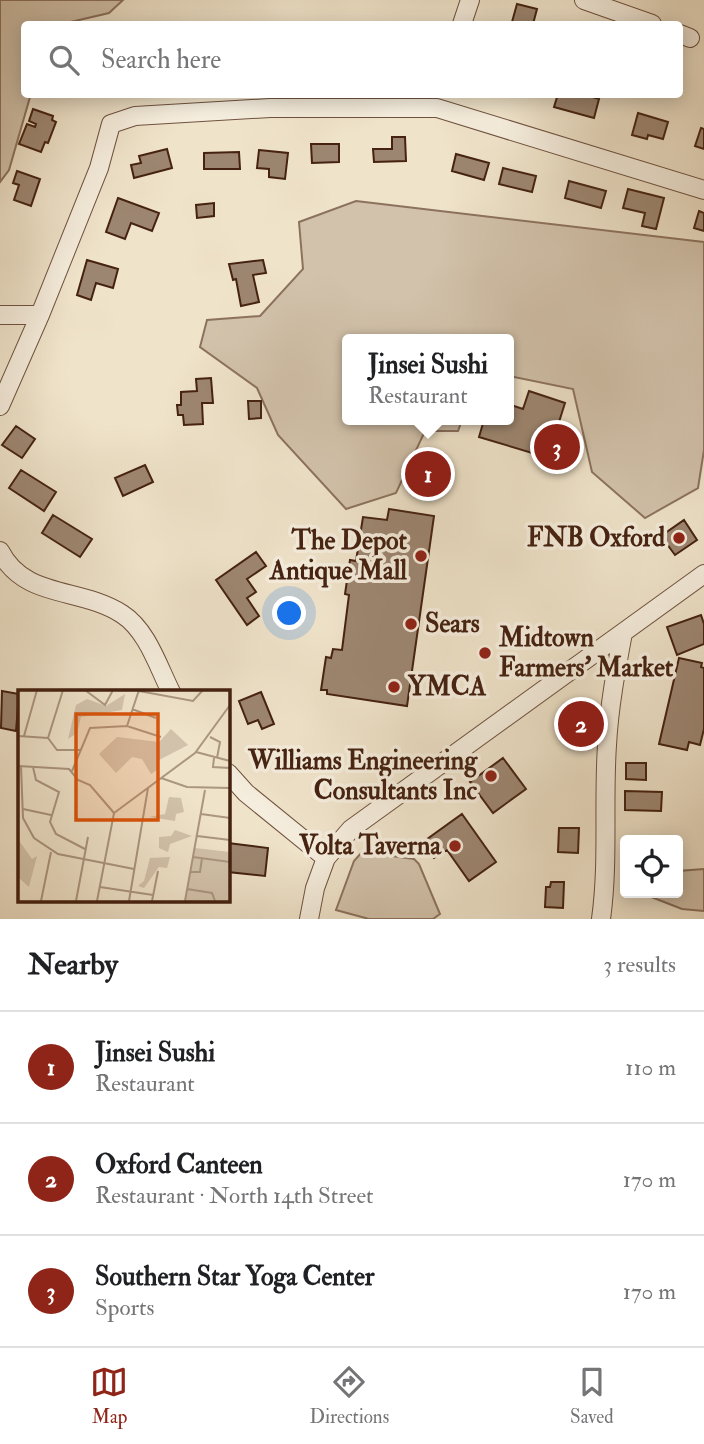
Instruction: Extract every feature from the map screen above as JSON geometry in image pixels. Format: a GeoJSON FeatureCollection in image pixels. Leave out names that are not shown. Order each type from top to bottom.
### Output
{"type":"FeatureCollection","features":[{"type":"Feature","properties":{"kind":"street"},"geometry":{"type":"LineString","coordinates":[[463,21],[470,0]]}},
{"type":"Feature","properties":{"kind":"street"},"geometry":{"type":"LineString","coordinates":[[584,0],[644,21]]}},
{"type":"Feature","properties":{"kind":"street"},"geometry":{"type":"LineString","coordinates":[[0,405],[40,315],[99,168],[111,124],[118,120],[135,116],[270,108],[439,102],[704,190]]}},
{"type":"Feature","properties":{"kind":"street"},"geometry":{"type":"LineString","coordinates":[[0,315],[40,315]]}},
{"type":"Feature","properties":{"kind":"street"},"geometry":{"type":"LineString","coordinates":[[0,551],[17,575],[39,587],[90,598],[124,615],[149,645],[171,690]]}},
{"type":"Feature","properties":{"kind":"street"},"geometry":{"type":"LineString","coordinates":[[309,919],[315,888],[326,858],[359,823],[704,574]]}},
{"type":"Feature","properties":{"kind":"street"},"geometry":{"type":"LineString","coordinates":[[601,919],[607,746],[612,694],[623,632]]}},
{"type":"Feature","properties":{"kind":"street"},"geometry":{"type":"LineString","coordinates":[[229,774],[239,786],[326,858]]}},
{"type":"Feature","properties":{"kind":"shaded area"},"geometry":{"type":"Polygon","coordinates":[[[0,0],[123,0],[109,13],[75,21],[21,21],[21,98],[30,98],[9,170],[0,182],[0,0]]]}},
{"type":"Feature","properties":{"kind":"shaded area"},"geometry":{"type":"Polygon","coordinates":[[[356,201],[704,242],[704,450],[698,488],[645,518],[592,472],[573,389],[514,377],[514,334],[342,334],[342,425],[460,425],[458,431],[425,431],[396,493],[346,509],[278,435],[257,388],[200,347],[207,320],[260,316],[303,269],[299,222],[356,201]]]}},
{"type":"Feature","properties":{"kind":"shaded area"},"geometry":{"type":"Polygon","coordinates":[[[362,852],[414,859],[419,864],[440,914],[433,919],[369,919],[336,910],[354,861],[362,852]]]}},
{"type":"Feature","properties":{"kind":"shaded area"},"geometry":{"type":"Polygon","coordinates":[[[704,869],[704,911],[682,909],[654,898],[683,898],[683,871],[704,869]]]}},
{"type":"Feature","properties":{"kind":"building"},"geometry":{"type":"Polygon","coordinates":[[[517,4],[537,9],[534,21],[512,21],[517,4]]]}},
{"type":"Feature","properties":{"kind":"building"},"geometry":{"type":"Polygon","coordinates":[[[557,98],[599,99],[594,118],[554,107],[557,98]]]}},
{"type":"Feature","properties":{"kind":"building"},"geometry":{"type":"Polygon","coordinates":[[[33,109],[53,116],[52,120],[56,122],[48,143],[45,142],[41,152],[19,144],[27,124],[35,127],[36,124],[29,121],[33,109]]]}},
{"type":"Feature","properties":{"kind":"building"},"geometry":{"type":"Polygon","coordinates":[[[638,113],[668,122],[663,139],[632,135],[638,113]]]}},
{"type":"Feature","properties":{"kind":"building"},"geometry":{"type":"Polygon","coordinates":[[[701,128],[704,129],[704,149],[695,146],[701,128]]]}},
{"type":"Feature","properties":{"kind":"building"},"geometry":{"type":"Polygon","coordinates":[[[392,137],[405,137],[406,161],[374,162],[373,149],[392,149],[392,137]]]}},
{"type":"Feature","properties":{"kind":"building"},"geometry":{"type":"Polygon","coordinates":[[[311,144],[339,144],[339,162],[312,163],[311,144]]]}},
{"type":"Feature","properties":{"kind":"building"},"geometry":{"type":"Polygon","coordinates":[[[167,149],[172,168],[134,178],[131,165],[141,163],[139,156],[167,149]]]}},
{"type":"Feature","properties":{"kind":"building"},"geometry":{"type":"Polygon","coordinates":[[[259,150],[288,153],[285,179],[269,177],[269,169],[257,168],[259,150]]]}},
{"type":"Feature","properties":{"kind":"building"},"geometry":{"type":"Polygon","coordinates":[[[239,152],[240,169],[204,169],[204,153],[239,152]]]}},
{"type":"Feature","properties":{"kind":"building"},"geometry":{"type":"Polygon","coordinates":[[[456,154],[489,163],[484,180],[452,171],[456,154]]]}},
{"type":"Feature","properties":{"kind":"building"},"geometry":{"type":"Polygon","coordinates":[[[503,168],[536,176],[532,192],[499,184],[503,168]]]}},
{"type":"Feature","properties":{"kind":"building"},"geometry":{"type":"Polygon","coordinates":[[[17,171],[40,179],[31,206],[14,200],[19,185],[13,183],[17,171]]]}},
{"type":"Feature","properties":{"kind":"building"},"geometry":{"type":"Polygon","coordinates":[[[569,181],[606,191],[601,208],[565,198],[569,181]]]}},
{"type":"Feature","properties":{"kind":"building"},"geometry":{"type":"Polygon","coordinates":[[[628,189],[664,198],[656,229],[642,226],[645,213],[623,208],[628,189]]]}},
{"type":"Feature","properties":{"kind":"building"},"geometry":{"type":"Polygon","coordinates":[[[118,198],[159,213],[152,231],[131,223],[125,239],[106,232],[118,198]]]}},
{"type":"Feature","properties":{"kind":"building"},"geometry":{"type":"Polygon","coordinates":[[[214,203],[214,216],[197,218],[196,205],[214,203]]]}},
{"type":"Feature","properties":{"kind":"building"},"geometry":{"type":"Polygon","coordinates":[[[699,211],[704,213],[704,231],[694,228],[699,211]]]}},
{"type":"Feature","properties":{"kind":"building"},"geometry":{"type":"Polygon","coordinates":[[[87,260],[118,269],[113,288],[96,283],[91,300],[77,295],[87,260]]]}},
{"type":"Feature","properties":{"kind":"building"},"geometry":{"type":"Polygon","coordinates":[[[263,260],[266,273],[253,275],[259,302],[241,306],[236,279],[233,280],[229,264],[263,260]]]}},
{"type":"Feature","properties":{"kind":"building"},"geometry":{"type":"Polygon","coordinates":[[[211,378],[213,403],[202,403],[203,424],[184,425],[183,415],[178,415],[177,405],[181,405],[181,392],[197,391],[196,379],[211,378]]]}},
{"type":"Feature","properties":{"kind":"building"},"geometry":{"type":"Polygon","coordinates":[[[529,391],[565,403],[559,422],[570,425],[561,456],[551,453],[549,458],[479,437],[483,425],[514,425],[514,406],[523,409],[529,391]]]}},
{"type":"Feature","properties":{"kind":"building"},"geometry":{"type":"Polygon","coordinates":[[[248,401],[261,401],[261,418],[249,419],[248,401]]]}},
{"type":"Feature","properties":{"kind":"building"},"geometry":{"type":"Polygon","coordinates":[[[16,426],[35,439],[22,458],[2,445],[16,426]]]}},
{"type":"Feature","properties":{"kind":"building"},"geometry":{"type":"Polygon","coordinates":[[[420,452],[442,455],[435,496],[414,493],[420,452]]]}},
{"type":"Feature","properties":{"kind":"building"},"geometry":{"type":"Polygon","coordinates":[[[145,465],[153,482],[123,496],[115,478],[145,465]]]}},
{"type":"Feature","properties":{"kind":"building"},"geometry":{"type":"Polygon","coordinates":[[[21,470],[56,492],[44,511],[9,488],[21,470]]]}},
{"type":"Feature","properties":{"kind":"building"},"geometry":{"type":"Polygon","coordinates":[[[389,509],[434,516],[407,706],[327,694],[327,690],[321,690],[326,657],[331,658],[333,649],[342,650],[349,595],[345,594],[350,560],[356,561],[363,517],[387,520],[389,509]]]}},
{"type":"Feature","properties":{"kind":"building"},"geometry":{"type":"Polygon","coordinates":[[[53,515],[92,539],[80,557],[42,533],[53,515]]]}},
{"type":"Feature","properties":{"kind":"building","name":"FNB Oxford"},"geometry":{"type":"Polygon","coordinates":[[[684,520],[697,540],[675,555],[661,536],[684,520]]]}},
{"type":"Feature","properties":{"kind":"building"},"geometry":{"type":"Polygon","coordinates":[[[256,552],[266,566],[247,579],[256,592],[247,598],[259,616],[247,625],[216,580],[256,552]]]}},
{"type":"Feature","properties":{"kind":"building"},"geometry":{"type":"Polygon","coordinates":[[[701,615],[704,644],[677,655],[667,627],[701,615]]]}},
{"type":"Feature","properties":{"kind":"building"},"geometry":{"type":"Polygon","coordinates":[[[679,658],[702,663],[701,667],[704,668],[704,729],[700,745],[689,742],[687,750],[659,744],[679,658]]]}},
{"type":"Feature","properties":{"kind":"building"},"geometry":{"type":"Polygon","coordinates":[[[2,691],[18,694],[16,731],[1,728],[2,691]]]}},
{"type":"Feature","properties":{"kind":"building"},"geometry":{"type":"Polygon","coordinates":[[[261,692],[274,724],[262,729],[258,720],[248,724],[239,701],[261,692]]]}},
{"type":"Feature","properties":{"kind":"building"},"geometry":{"type":"Polygon","coordinates":[[[584,717],[593,730],[572,744],[563,730],[584,717]]]}},
{"type":"Feature","properties":{"kind":"building"},"geometry":{"type":"Polygon","coordinates":[[[503,758],[526,789],[493,813],[470,782],[503,758]]]}},
{"type":"Feature","properties":{"kind":"building"},"geometry":{"type":"Polygon","coordinates":[[[626,763],[646,763],[646,780],[626,779],[626,763]]]}},
{"type":"Feature","properties":{"kind":"building"},"geometry":{"type":"Polygon","coordinates":[[[625,791],[662,792],[661,811],[625,810],[625,791]]]}},
{"type":"Feature","properties":{"kind":"building","name":"Volta Taverna"},"geometry":{"type":"Polygon","coordinates":[[[462,814],[496,862],[469,881],[447,850],[434,858],[423,842],[462,814]]]}},
{"type":"Feature","properties":{"kind":"building"},"geometry":{"type":"Polygon","coordinates":[[[559,828],[579,828],[578,853],[558,852],[559,828]]]}},
{"type":"Feature","properties":{"kind":"building"},"geometry":{"type":"Polygon","coordinates":[[[229,843],[268,848],[265,876],[229,872],[229,843]]]}},
{"type":"Feature","properties":{"kind":"building"},"geometry":{"type":"Polygon","coordinates":[[[551,882],[564,882],[563,908],[545,907],[546,887],[550,887],[551,882]]]}},
{"type":"Feature","properties":{"kind":"place","name":"Southern Star Yoga Center"},"geometry":{"type":"Point","coordinates":[557,447]}},
{"type":"Feature","properties":{"kind":"place","name":"Jinsei Sushi"},"geometry":{"type":"Point","coordinates":[428,474]}},
{"type":"Feature","properties":{"kind":"place","name":"FNB Oxford"},"geometry":{"type":"Point","coordinates":[679,538]}},
{"type":"Feature","properties":{"kind":"place","name":"The Depot Antique Mall"},"geometry":{"type":"Point","coordinates":[421,556]}},
{"type":"Feature","properties":{"kind":"place","name":"Sears"},"geometry":{"type":"Point","coordinates":[411,624]}},
{"type":"Feature","properties":{"kind":"place","name":"Midtown Farmers' Market"},"geometry":{"type":"Point","coordinates":[485,653]}},
{"type":"Feature","properties":{"kind":"place","name":"YMCA"},"geometry":{"type":"Point","coordinates":[394,687]}},
{"type":"Feature","properties":{"kind":"place","name":"Oxford Canteen"},"geometry":{"type":"Point","coordinates":[581,724]}},
{"type":"Feature","properties":{"kind":"place","name":"Williams Engineering Consultants Inc"},"geometry":{"type":"Point","coordinates":[491,776]}},
{"type":"Feature","properties":{"kind":"place","name":"Volta Taverna"},"geometry":{"type":"Point","coordinates":[455,846]}}]}
